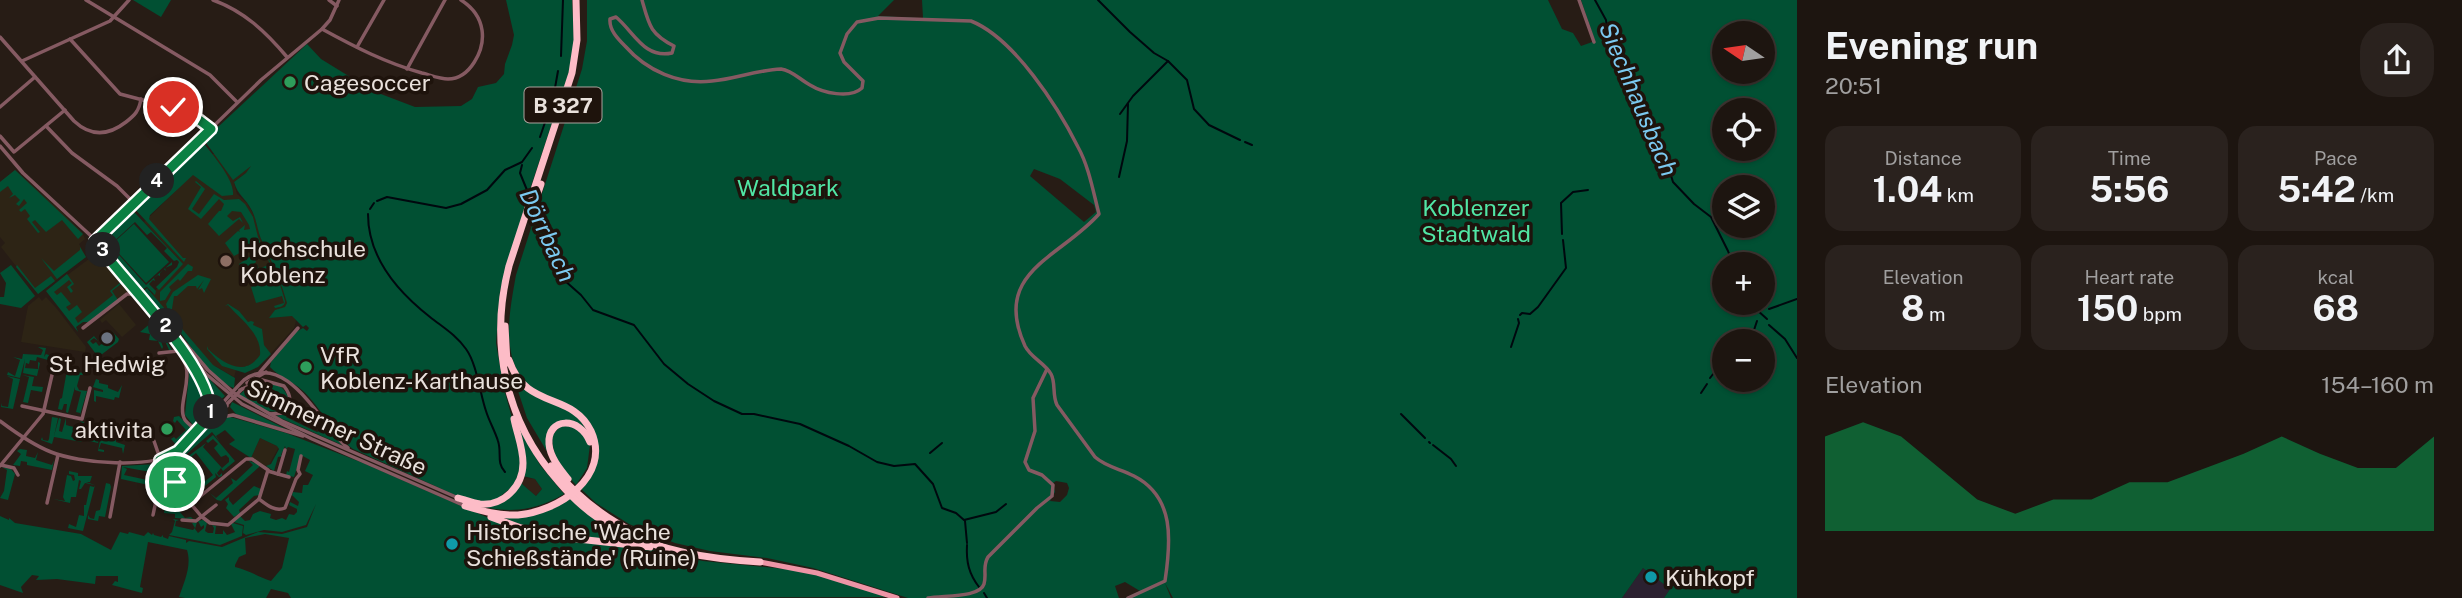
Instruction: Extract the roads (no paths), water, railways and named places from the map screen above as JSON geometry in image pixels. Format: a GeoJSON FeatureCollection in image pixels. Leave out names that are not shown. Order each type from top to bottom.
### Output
{"type":"FeatureCollection","features":[{"type":"Feature","properties":{"kind":"highway","name":"B 327"},"geometry":{"type":"LineString","coordinates":[[564,481],[534,450],[511,401],[502,360],[500,320],[506,279],[576,71],[581,38],[578,0]]}},
{"type":"Feature","properties":{"kind":"highway","name":"B 327"},"geometry":{"type":"LineString","coordinates":[[524,228],[508,293],[505,345],[509,377],[524,423],[545,458],[564,481]]}},
{"type":"Feature","properties":{"kind":"highway"},"geometry":{"type":"LineString","coordinates":[[465,506],[505,515],[540,511],[574,492],[587,478],[594,460],[594,443],[587,423],[570,409],[526,389],[514,374],[505,345]]}},
{"type":"Feature","properties":{"kind":"highway"},"geometry":{"type":"LineString","coordinates":[[458,498],[475,503],[491,503],[506,497],[519,481],[523,457],[511,401]]}},
{"type":"Feature","properties":{"kind":"highway"},"geometry":{"type":"LineString","coordinates":[[458,498],[484,509],[517,512],[538,508],[565,495],[584,477],[591,451],[586,432],[578,425],[568,423],[554,429],[549,441],[564,481],[579,491],[580,499],[613,527],[674,551]]}},
{"type":"Feature","properties":{"kind":"highway"},"geometry":{"type":"LineString","coordinates":[[580,499],[642,536],[686,550],[760,562]]}},
{"type":"Feature","properties":{"kind":"highway"},"geometry":{"type":"LineString","coordinates":[[465,506],[521,528],[550,535],[760,562]]}},
{"type":"Feature","properties":{"kind":"main road"},"geometry":{"type":"LineString","coordinates":[[760,562],[817,573],[897,598]]}},
{"type":"Feature","properties":{"kind":"street"},"geometry":{"type":"LineString","coordinates":[[86,0],[210,75],[237,102]]}},
{"type":"Feature","properties":{"kind":"street"},"geometry":{"type":"LineString","coordinates":[[22,61],[110,21],[129,0]]}},
{"type":"Feature","properties":{"kind":"street"},"geometry":{"type":"LineString","coordinates":[[213,0],[252,21],[287,57]]}},
{"type":"Feature","properties":{"kind":"street"},"geometry":{"type":"LineString","coordinates":[[329,0],[337,6]]}},
{"type":"Feature","properties":{"kind":"street"},"geometry":{"type":"LineString","coordinates":[[95,241],[237,102],[322,29],[339,0]]}},
{"type":"Feature","properties":{"kind":"street"},"geometry":{"type":"LineString","coordinates":[[357,47],[384,0]]}},
{"type":"Feature","properties":{"kind":"street"},"geometry":{"type":"LineString","coordinates":[[407,69],[445,0]]}},
{"type":"Feature","properties":{"kind":"street"},"geometry":{"type":"LineString","coordinates":[[322,29],[386,63],[450,79],[460,77],[469,69],[481,48],[482,29],[476,15],[461,0]]}},
{"type":"Feature","properties":{"kind":"street"},"geometry":{"type":"LineString","coordinates":[[642,0],[652,31],[661,40],[674,46],[672,53],[660,54],[644,47],[616,17],[610,19],[611,29],[645,66],[663,74],[690,80],[713,81],[781,69],[791,72],[815,88],[842,94],[855,93],[862,88],[863,81],[844,62],[841,48],[854,24],[871,18],[968,20],[982,26],[1006,45],[1032,72],[1078,146],[1098,213],[1029,274],[1019,289],[1018,314],[1025,346],[1052,377],[1055,402],[1095,457],[1144,481],[1162,501],[1169,530],[1165,581],[1128,598]]}},
{"type":"Feature","properties":{"kind":"street"},"geometry":{"type":"LineString","coordinates":[[1579,0],[1594,42]]}},
{"type":"Feature","properties":{"kind":"street"},"geometry":{"type":"LineString","coordinates":[[0,37],[85,130],[105,133],[113,131],[138,112],[141,99]]}},
{"type":"Feature","properties":{"kind":"street"},"geometry":{"type":"LineString","coordinates":[[70,40],[120,94],[177,109],[194,116],[211,129]]}},
{"type":"Feature","properties":{"kind":"street"},"geometry":{"type":"LineString","coordinates":[[0,107],[36,77]]}},
{"type":"Feature","properties":{"kind":"street"},"geometry":{"type":"LineString","coordinates":[[0,136],[14,152],[65,110]]}},
{"type":"Feature","properties":{"kind":"street"},"geometry":{"type":"LineString","coordinates":[[46,126],[72,153],[117,186],[134,203]]}},
{"type":"Feature","properties":{"kind":"street","name":"Simmerner Straße"},"geometry":{"type":"LineString","coordinates":[[0,146],[23,173],[95,241],[223,387]]}},
{"type":"Feature","properties":{"kind":"street","name":"Simmerner Straße"},"geometry":{"type":"LineString","coordinates":[[95,241],[167,327],[223,387],[243,402],[458,498]]}},
{"type":"Feature","properties":{"kind":"street"},"geometry":{"type":"LineString","coordinates":[[83,328],[127,294],[133,294],[178,351],[188,375],[183,414],[197,431]]}},
{"type":"Feature","properties":{"kind":"street"},"geometry":{"type":"LineString","coordinates":[[167,327],[203,383],[220,405],[227,406],[233,415]]}},
{"type":"Feature","properties":{"kind":"street"},"geometry":{"type":"LineString","coordinates":[[260,372],[298,328]]}},
{"type":"Feature","properties":{"kind":"street"},"geometry":{"type":"LineString","coordinates":[[159,352],[178,351]]}},
{"type":"Feature","properties":{"kind":"street"},"geometry":{"type":"LineString","coordinates":[[202,426],[220,405],[266,372],[271,358]]}},
{"type":"Feature","properties":{"kind":"street"},"geometry":{"type":"LineString","coordinates":[[928,598],[967,597],[980,591],[984,585],[984,567],[988,557],[1052,496],[1053,485],[1046,478],[1028,469],[1025,462],[1035,431],[1032,401],[1047,369]]}},
{"type":"Feature","properties":{"kind":"street"},"geometry":{"type":"LineString","coordinates":[[0,421],[23,438],[58,455],[149,463],[178,451],[202,426],[227,406],[248,377],[266,372],[301,392],[316,407],[341,442],[353,452]]}},
{"type":"Feature","properties":{"kind":"street"},"geometry":{"type":"LineString","coordinates":[[18,475],[14,468],[1,465],[44,411],[52,375]]}},
{"type":"Feature","properties":{"kind":"street"},"geometry":{"type":"LineString","coordinates":[[239,389],[262,380],[284,386],[290,398],[286,411],[276,415],[265,414]]}},
{"type":"Feature","properties":{"kind":"street"},"geometry":{"type":"LineString","coordinates":[[203,383],[211,404],[210,416]]}},
{"type":"Feature","properties":{"kind":"street"},"geometry":{"type":"LineString","coordinates":[[22,406],[83,418],[90,388]]}},
{"type":"Feature","properties":{"kind":"street","name":"Simmerner Straße"},"geometry":{"type":"LineString","coordinates":[[243,402],[312,439],[465,506]]}},
{"type":"Feature","properties":{"kind":"street"},"geometry":{"type":"LineString","coordinates":[[197,431],[216,418],[233,415],[312,439]]}},
{"type":"Feature","properties":{"kind":"street"},"geometry":{"type":"LineString","coordinates":[[153,441],[170,478],[201,517],[210,523],[228,525],[258,499],[268,471]]}},
{"type":"Feature","properties":{"kind":"street"},"geometry":{"type":"LineString","coordinates":[[278,474],[285,450]]}},
{"type":"Feature","properties":{"kind":"street"},"geometry":{"type":"LineString","coordinates":[[47,503],[58,455]]}},
{"type":"Feature","properties":{"kind":"street"},"geometry":{"type":"LineString","coordinates":[[258,499],[272,508],[285,508],[300,474],[298,470],[301,456]]}},
{"type":"Feature","properties":{"kind":"street"},"geometry":{"type":"LineString","coordinates":[[192,503],[246,459],[252,459],[268,471],[289,477]]}},
{"type":"Feature","properties":{"kind":"street"},"geometry":{"type":"LineString","coordinates":[[110,517],[120,462]]}},
{"type":"Feature","properties":{"kind":"street"},"geometry":{"type":"LineString","coordinates":[[153,515],[159,487],[170,478]]}},
{"type":"Feature","properties":{"kind":"street"},"geometry":{"type":"LineString","coordinates":[[181,520],[195,522],[216,505]]}},
{"type":"Feature","properties":{"kind":"waterway"},"geometry":{"type":"LineString","coordinates":[[561,56],[563,0]]}},
{"type":"Feature","properties":{"kind":"waterway"},"geometry":{"type":"LineString","coordinates":[[1098,0],[1130,32],[1154,53],[1168,61],[1187,80],[1194,109],[1209,125],[1240,140]]}},
{"type":"Feature","properties":{"kind":"waterway","name":"Siechhausbach"},"geometry":{"type":"LineString","coordinates":[[1595,0],[1629,69],[1662,147],[1673,182],[1711,217],[1728,252]]}},
{"type":"Feature","properties":{"kind":"waterway"},"geometry":{"type":"LineString","coordinates":[[1120,114],[1133,96],[1168,61]]}},
{"type":"Feature","properties":{"kind":"waterway"},"geometry":{"type":"LineString","coordinates":[[540,137],[553,99],[558,71]]}},
{"type":"Feature","properties":{"kind":"waterway"},"geometry":{"type":"LineString","coordinates":[[1119,177],[1127,141],[1128,104]]}},
{"type":"Feature","properties":{"kind":"waterway"},"geometry":{"type":"LineString","coordinates":[[1245,142],[1252,145]]}},
{"type":"Feature","properties":{"kind":"waterway"},"geometry":{"type":"LineString","coordinates":[[377,201],[387,197],[446,208],[461,204],[487,190],[505,170],[522,162],[532,148]]}},
{"type":"Feature","properties":{"kind":"waterway","name":"Dörrbach"},"geometry":{"type":"LineString","coordinates":[[522,165],[520,173],[529,195]]}},
{"type":"Feature","properties":{"kind":"waterway"},"geometry":{"type":"LineString","coordinates":[[1562,234],[1561,203],[1573,192],[1588,190]]}},
{"type":"Feature","properties":{"kind":"waterway"},"geometry":{"type":"LineString","coordinates":[[370,209],[374,203]]}},
{"type":"Feature","properties":{"kind":"waterway","name":"Dörrbach"},"geometry":{"type":"LineString","coordinates":[[537,205],[550,228],[550,250],[564,280],[593,310],[634,325],[664,364],[714,401],[742,414],[800,424],[877,462],[894,466],[915,464],[933,484],[942,508],[956,513],[964,520],[996,512],[1006,504]]}},
{"type":"Feature","properties":{"kind":"waterway"},"geometry":{"type":"LineString","coordinates":[[368,214],[373,245],[396,285],[454,336],[470,355],[486,411],[498,441],[501,465],[505,472]]}},
{"type":"Feature","properties":{"kind":"waterway"},"geometry":{"type":"LineString","coordinates":[[1520,315],[1530,314],[1538,307],[1566,268],[1563,240]]}},
{"type":"Feature","properties":{"kind":"waterway"},"geometry":{"type":"LineString","coordinates":[[1775,307],[1797,299]]}},
{"type":"Feature","properties":{"kind":"waterway","name":"Siechhausbach"},"geometry":{"type":"LineString","coordinates":[[1763,315],[1767,319]]}},
{"type":"Feature","properties":{"kind":"waterway"},"geometry":{"type":"LineString","coordinates":[[1511,347],[1518,319]]}},
{"type":"Feature","properties":{"kind":"waterway"},"geometry":{"type":"LineString","coordinates":[[1754,329],[1757,321]]}},
{"type":"Feature","properties":{"kind":"waterway","name":"Siechhausbach"},"geometry":{"type":"LineString","coordinates":[[1769,325],[1785,339],[1797,358]]}},
{"type":"Feature","properties":{"kind":"waterway"},"geometry":{"type":"LineString","coordinates":[[1701,393],[1707,384]]}},
{"type":"Feature","properties":{"kind":"waterway"},"geometry":{"type":"LineString","coordinates":[[1401,414],[1425,438]]}},
{"type":"Feature","properties":{"kind":"waterway"},"geometry":{"type":"LineString","coordinates":[[930,453],[942,443]]}},
{"type":"Feature","properties":{"kind":"waterway"},"geometry":{"type":"LineString","coordinates":[[1433,445],[1456,466]]}},
{"type":"Feature","properties":{"kind":"waterway"},"geometry":{"type":"LineString","coordinates":[[965,521],[967,543]]}},
{"type":"Feature","properties":{"kind":"waterway"},"geometry":{"type":"LineString","coordinates":[[967,545],[969,568],[979,587]]}},
{"type":"Feature","properties":{"kind":"waterway"},"geometry":{"type":"LineString","coordinates":[[984,593],[987,598]]}},
{"type":"Feature","properties":{"kind":"place","name":"Cagesoccer"},"geometry":{"type":"Point","coordinates":[290,82]}},
{"type":"Feature","properties":{"kind":"place","name":"Hochschule Koblenz"},"geometry":{"type":"Point","coordinates":[226,261]}},
{"type":"Feature","properties":{"kind":"place","name":"St. Hedwig"},"geometry":{"type":"Point","coordinates":[107,338]}},
{"type":"Feature","properties":{"kind":"place","name":"VfR Koblenz-Karthause"},"geometry":{"type":"Point","coordinates":[306,367]}},
{"type":"Feature","properties":{"kind":"place","name":"aktivita"},"geometry":{"type":"Point","coordinates":[167,429]}},
{"type":"Feature","properties":{"kind":"place","name":"Historische 'Wache Schießstände' (Ruine)"},"geometry":{"type":"Point","coordinates":[452,544]}},
{"type":"Feature","properties":{"kind":"place","name":"Kühkopf"},"geometry":{"type":"Point","coordinates":[1651,577]}},
{"type":"Feature","properties":{"kind":"park label","name":"Waldpark"},"geometry":{"type":"Point","coordinates":[788,187]}},
{"type":"Feature","properties":{"kind":"park label","name":"Koblenzer Stadtwald"},"geometry":{"type":"Point","coordinates":[1476,220]}}]}
